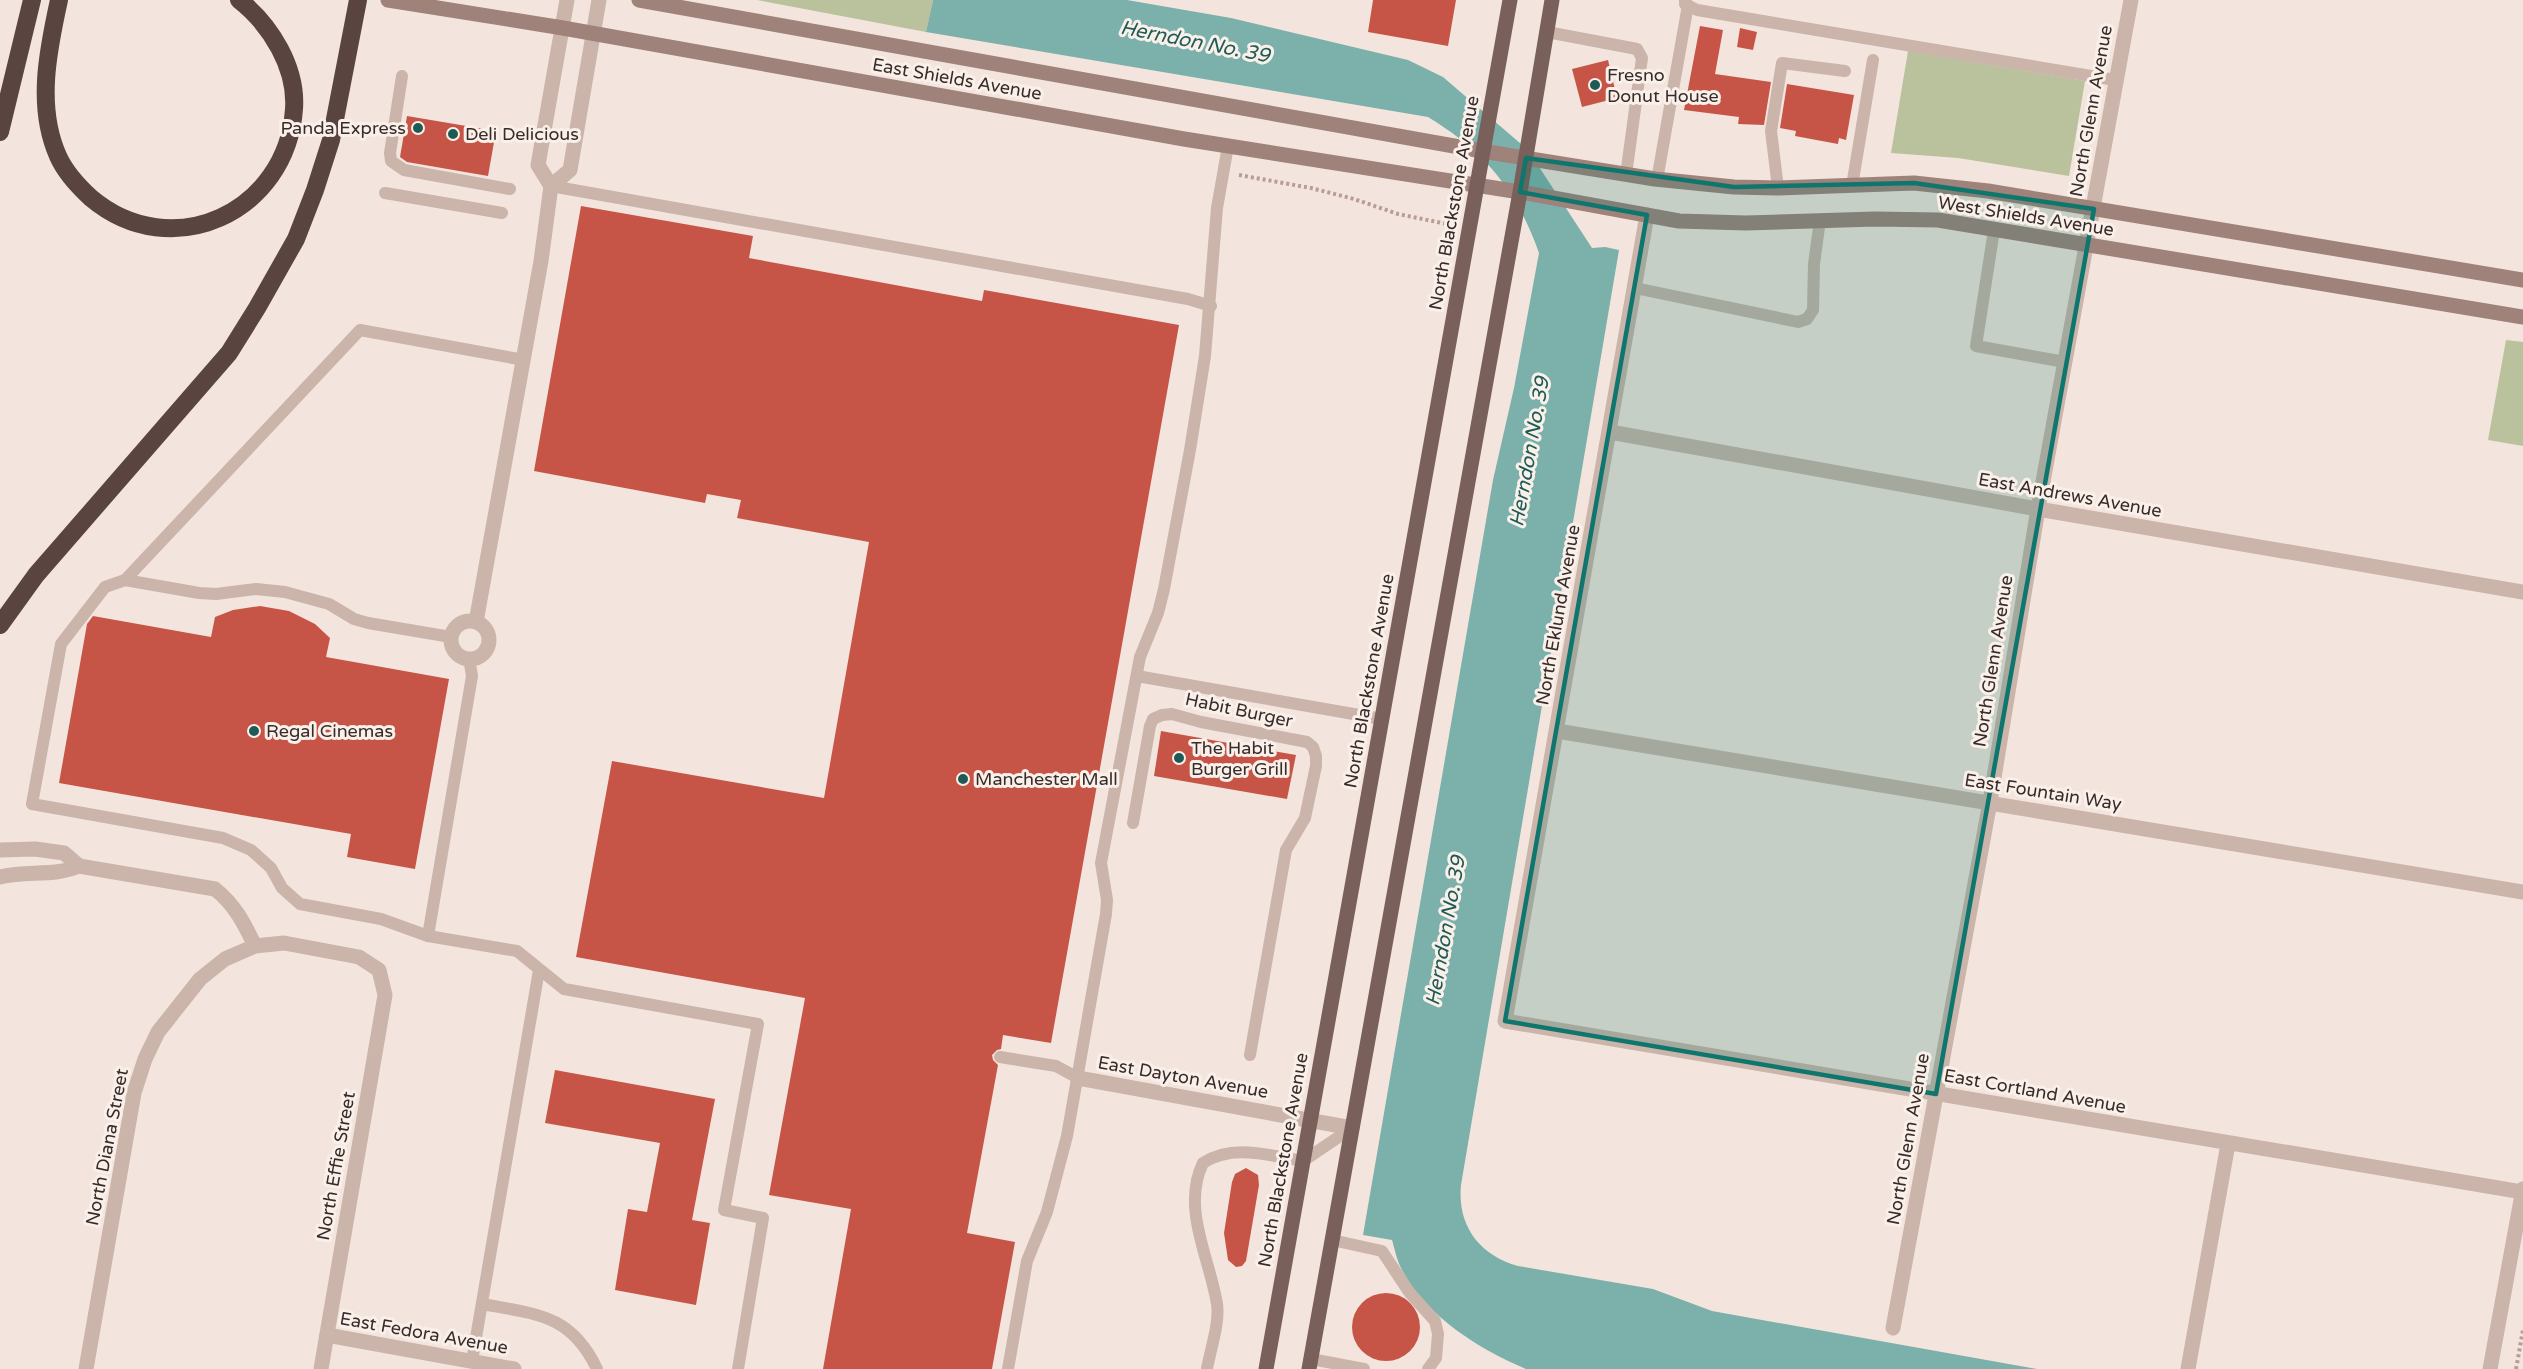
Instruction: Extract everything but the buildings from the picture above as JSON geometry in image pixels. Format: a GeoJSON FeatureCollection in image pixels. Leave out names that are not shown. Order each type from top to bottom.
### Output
{"type":"FeatureCollection","features":[{"type":"Feature","properties":{"kind":"highway"},"geometry":{"type":"LineString","coordinates":[[0,132],[32,0]]}},
{"type":"Feature","properties":{"kind":"highway"},"geometry":{"type":"LineString","coordinates":[[59,0],[45,85],[50,133],[58,157],[84,192],[101,206],[131,222],[173,229],[218,219],[240,207],[257,194],[276,171],[287,149],[293,126],[295,101],[293,80],[274,39],[253,10],[239,0]]}},
{"type":"Feature","properties":{"kind":"highway"},"geometry":{"type":"LineString","coordinates":[[0,625],[36,575],[229,353],[257,308],[296,239],[315,190],[331,140],[358,0]]}},
{"type":"Feature","properties":{"kind":"main road","name":"East Shields Avenue"},"geometry":{"type":"LineString","coordinates":[[388,0],[563,28],[1228,146],[1520,192]]}},
{"type":"Feature","properties":{"kind":"main road","name":"East Shields Avenue"},"geometry":{"type":"LineString","coordinates":[[639,0],[1526,158]]}},
{"type":"Feature","properties":{"kind":"main road","name":"North Blackstone Avenue"},"geometry":{"type":"LineString","coordinates":[[1266,1369],[1509,0]]}},
{"type":"Feature","properties":{"kind":"main road"},"geometry":{"type":"LineString","coordinates":[[1310,1364],[1520,192],[1552,0]]}},
{"type":"Feature","properties":{"kind":"main road","name":"West Shields Avenue"},"geometry":{"type":"LineString","coordinates":[[1526,158],[1657,180],[1734,187],[1778,188],[1914,183],[1988,191],[2523,280]]}},
{"type":"Feature","properties":{"kind":"main road","name":"West Shields Avenue"},"geometry":{"type":"LineString","coordinates":[[1520,192],[1678,221],[1938,220],[2523,317]]}},
{"type":"Feature","properties":{"kind":"street"},"geometry":{"type":"LineString","coordinates":[[476,622],[541,261],[551,186],[537,165],[567,0]]}},
{"type":"Feature","properties":{"kind":"street"},"geometry":{"type":"LineString","coordinates":[[551,186],[570,170],[599,0]]}},
{"type":"Feature","properties":{"kind":"street","name":"North Glenn Avenue"},"geometry":{"type":"LineString","coordinates":[[1893,1328],[1990,802],[2038,509],[2131,0]]}},
{"type":"Feature","properties":{"kind":"street","name":"North Eklund Avenue"},"geometry":{"type":"LineString","coordinates":[[1505,1021],[1647,215]]}},
{"type":"Feature","properties":{"kind":"street","name":"East Andrews Avenue"},"geometry":{"type":"LineString","coordinates":[[1610,432],[2038,509],[2523,592]]}},
{"type":"Feature","properties":{"kind":"street"},"geometry":{"type":"LineString","coordinates":[[476,622],[488,632],[488,645],[481,655],[469,658],[458,654],[451,644],[451,637],[460,623],[476,622]]}},
{"type":"Feature","properties":{"kind":"street","name":"East Fountain Way"},"geometry":{"type":"LineString","coordinates":[[1557,731],[2523,892]]}},
{"type":"Feature","properties":{"kind":"street"},"geometry":{"type":"LineString","coordinates":[[0,850],[35,849],[64,854],[79,866],[215,889],[239,912],[255,945]]}},
{"type":"Feature","properties":{"kind":"street"},"geometry":{"type":"LineString","coordinates":[[0,877],[21,873],[63,873],[79,866]]}},
{"type":"Feature","properties":{"kind":"street","name":"North Effie Street"},"geometry":{"type":"LineString","coordinates":[[255,945],[284,943],[359,957],[379,970],[385,995],[321,1369]]}},
{"type":"Feature","properties":{"kind":"street","name":"North Diana Street"},"geometry":{"type":"LineString","coordinates":[[86,1369],[134,1094],[145,1059],[164,1023],[200,979],[225,959],[255,945]]}},
{"type":"Feature","properties":{"kind":"street","name":"East Cortland Avenue"},"geometry":{"type":"LineString","coordinates":[[1505,1021],[2228,1144],[2523,1191]]}},
{"type":"Feature","properties":{"kind":"street","name":"East Dayton Avenue"},"geometry":{"type":"LineString","coordinates":[[1078,1078],[1352,1128]]}},
{"type":"Feature","properties":{"kind":"street"},"geometry":{"type":"LineString","coordinates":[[2188,1369],[2228,1144]]}},
{"type":"Feature","properties":{"kind":"street"},"geometry":{"type":"LineString","coordinates":[[2490,1369],[2523,1191]]}},
{"type":"Feature","properties":{"kind":"street","name":"East Fedora Avenue"},"geometry":{"type":"LineString","coordinates":[[327,1335],[451,1363],[472,1361],[514,1369]]}},
{"type":"Feature","properties":{"kind":"lane"},"geometry":{"type":"LineString","coordinates":[[1657,180],[1687,3],[1696,10],[2115,80]]}},
{"type":"Feature","properties":{"kind":"lane"},"geometry":{"type":"LineString","coordinates":[[1547,32],[1637,49],[1640,52],[1642,58],[1626,175]]}},
{"type":"Feature","properties":{"kind":"lane"},"geometry":{"type":"LineString","coordinates":[[1852,186],[1873,60]]}},
{"type":"Feature","properties":{"kind":"lane"},"geometry":{"type":"LineString","coordinates":[[1778,188],[1771,131],[1782,63],[1845,71]]}},
{"type":"Feature","properties":{"kind":"lane"},"geometry":{"type":"LineString","coordinates":[[402,76],[390,153],[391,161],[404,170],[510,189]]}},
{"type":"Feature","properties":{"kind":"lane"},"geometry":{"type":"LineString","coordinates":[[1008,1369],[1027,1261],[1047,1212],[1067,1136],[1078,1078],[1106,914],[1107,900],[1101,863],[1140,657],[1158,613],[1164,589],[1196,415],[1211,306],[1217,208],[1228,146]]}},
{"type":"Feature","properties":{"kind":"lane"},"geometry":{"type":"LineString","coordinates":[[551,186],[1188,299],[1211,306]]}},
{"type":"Feature","properties":{"kind":"lane"},"geometry":{"type":"LineString","coordinates":[[385,193],[502,213]]}},
{"type":"Feature","properties":{"kind":"lane"},"geometry":{"type":"LineString","coordinates":[[1635,288],[1798,322],[1807,319],[1813,310],[1814,264],[1820,220]]}},
{"type":"Feature","properties":{"kind":"lane"},"geometry":{"type":"LineString","coordinates":[[1994,230],[1976,346],[2065,362]]}},
{"type":"Feature","properties":{"kind":"lane"},"geometry":{"type":"LineString","coordinates":[[524,360],[360,330],[125,580],[105,587],[61,644],[32,804],[223,838],[251,850],[271,868],[282,888],[300,904],[381,919],[428,936],[517,951],[564,989],[758,1024],[724,1210],[763,1218],[738,1369]]}},
{"type":"Feature","properties":{"kind":"lane"},"geometry":{"type":"LineString","coordinates":[[125,580],[199,593],[216,594],[256,589],[285,592],[329,604],[354,619],[368,623],[451,637]]}},
{"type":"Feature","properties":{"kind":"lane"},"geometry":{"type":"LineString","coordinates":[[428,936],[472,676],[469,658]]}},
{"type":"Feature","properties":{"kind":"lane"},"geometry":{"type":"LineString","coordinates":[[1137,676],[1382,719]]}},
{"type":"Feature","properties":{"kind":"lane","name":"Habit Burger"},"geometry":{"type":"LineString","coordinates":[[1133,823],[1150,726],[1153,719],[1162,715],[1172,714],[1201,722],[1306,742],[1313,747],[1316,766],[1305,818],[1286,850],[1250,1055]]}},
{"type":"Feature","properties":{"kind":"lane"},"geometry":{"type":"LineString","coordinates":[[472,1361],[539,970]]}},
{"type":"Feature","properties":{"kind":"lane"},"geometry":{"type":"LineString","coordinates":[[1000,1057],[1056,1066],[1078,1078]]}},
{"type":"Feature","properties":{"kind":"lane"},"geometry":{"type":"LineString","coordinates":[[1207,1369],[1218,1307],[1196,1214],[1196,1185],[1203,1163],[1223,1153],[1248,1153],[1303,1161],[1352,1128]]}},
{"type":"Feature","properties":{"kind":"lane"},"geometry":{"type":"LineString","coordinates":[[1332,1240],[1382,1251],[1409,1292],[1435,1321],[1438,1334],[1436,1358],[1428,1369]]}},
{"type":"Feature","properties":{"kind":"lane"},"geometry":{"type":"LineString","coordinates":[[482,1304],[539,1314],[564,1326],[580,1341],[597,1369]]}},
{"type":"Feature","properties":{"kind":"lane"},"geometry":{"type":"LineString","coordinates":[[1310,1364],[1364,1369]]}},
{"type":"Feature","properties":{"kind":"path"},"geometry":{"type":"LineString","coordinates":[[1239,175],[1311,188],[1398,214],[1447,224]]}},
{"type":"Feature","properties":{"kind":"path"},"geometry":{"type":"LineString","coordinates":[[2516,1369],[2523,1330]]}},
{"type":"Feature","properties":{"kind":"highlighted area"},"geometry":{"type":"Polygon","coordinates":[[[1526,158],[1734,187],[1914,183],[2094,209],[1936,1094],[1505,1021],[1647,215],[1520,192],[1526,158]]]}},
{"type":"Feature","properties":{"kind":"green space"},"geometry":{"type":"Polygon","coordinates":[[[757,0],[933,0],[926,32],[757,0]]]}},
{"type":"Feature","properties":{"kind":"green space"},"geometry":{"type":"Polygon","coordinates":[[[1908,51],[2085,81],[2069,176],[1958,158],[1891,153],[1908,51]]]}},
{"type":"Feature","properties":{"kind":"green space"},"geometry":{"type":"Polygon","coordinates":[[[2506,340],[2523,342],[2523,446],[2488,440],[2506,340]]]}},
{"type":"Feature","properties":{"kind":"water","name":"Herndon No. 39"},"geometry":{"type":"Polygon","coordinates":[[[933,0],[1127,0],[1231,18],[1408,60],[1443,77],[1528,150],[1592,248],[1605,247],[1619,250],[1461,1185],[1461,1200],[1467,1225],[1482,1246],[1504,1261],[1518,1266],[1653,1289],[1712,1311],[2037,1369],[1526,1369],[1490,1352],[1440,1317],[1425,1302],[1402,1270],[1392,1240],[1363,1235],[1493,480],[1514,388],[1539,253],[1520,210],[1496,174],[1466,144],[1428,117],[926,32],[933,0]]]}},
{"type":"Feature","properties":{"kind":"place","name":"Fresno Donut House"},"geometry":{"type":"Point","coordinates":[1595,85]}},
{"type":"Feature","properties":{"kind":"place","name":"Panda Express"},"geometry":{"type":"Point","coordinates":[418,128]}},
{"type":"Feature","properties":{"kind":"place","name":"Deli Delicious"},"geometry":{"type":"Point","coordinates":[453,134]}},
{"type":"Feature","properties":{"kind":"place","name":"Regal Cinemas"},"geometry":{"type":"Point","coordinates":[254,731]}},
{"type":"Feature","properties":{"kind":"place","name":"The Habit Burger Grill"},"geometry":{"type":"Point","coordinates":[1179,758]}},
{"type":"Feature","properties":{"kind":"place","name":"Manchester Mall"},"geometry":{"type":"Point","coordinates":[963,779]}}]}
